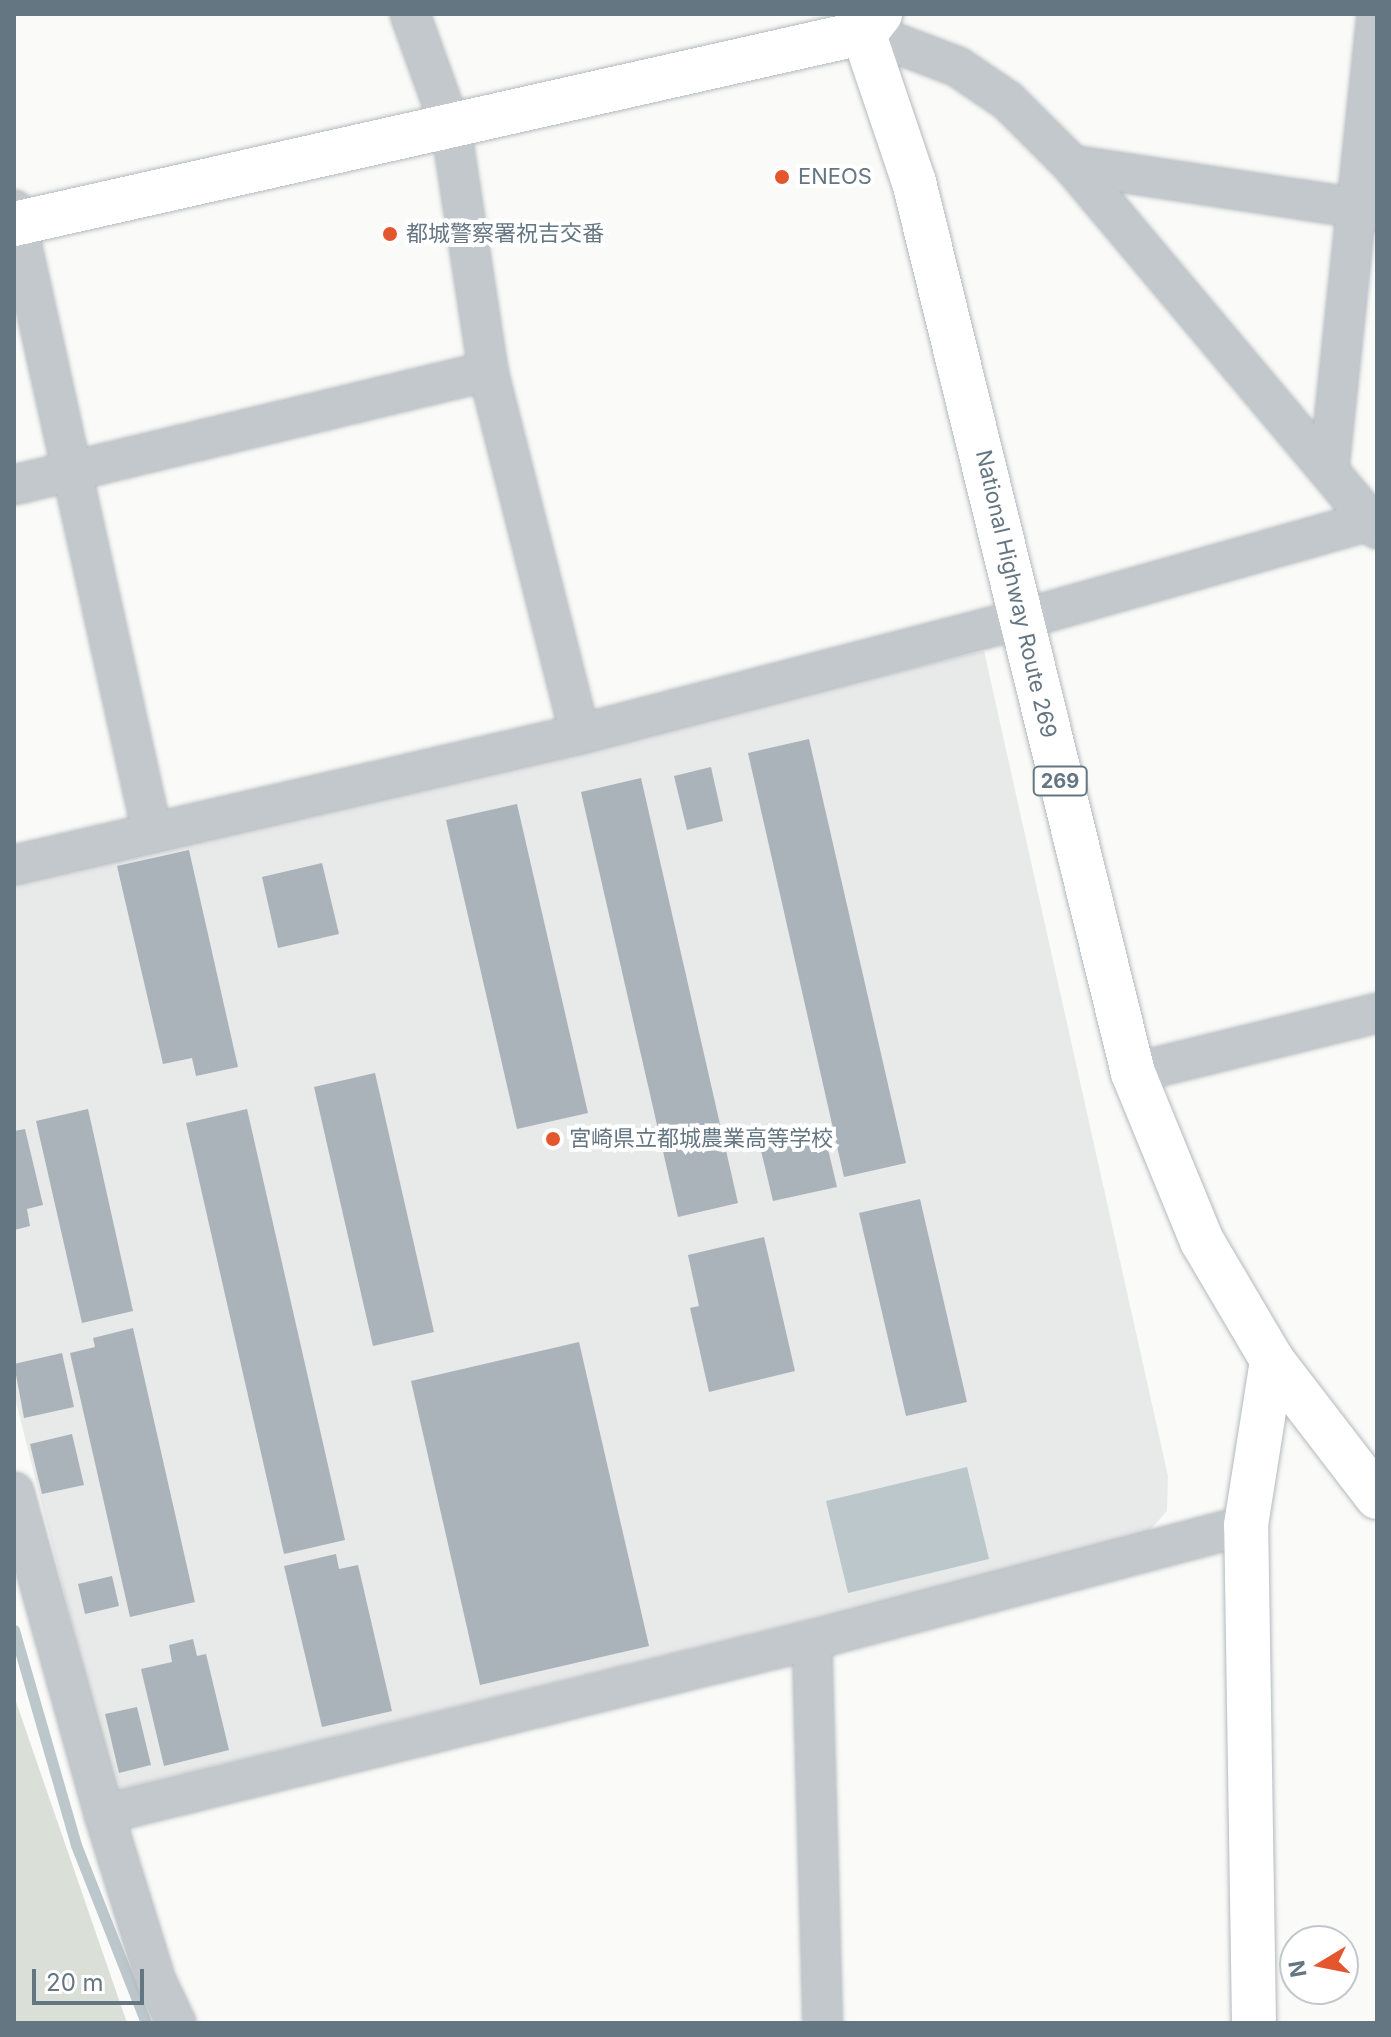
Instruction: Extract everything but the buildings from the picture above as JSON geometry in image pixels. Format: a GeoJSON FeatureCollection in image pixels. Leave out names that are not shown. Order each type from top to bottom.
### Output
{"type":"FeatureCollection","features":[{"type":"Feature","properties":{"kind":"main road"},"geometry":{"type":"LineString","coordinates":[[15,219],[451,128],[868,20]]}},
{"type":"Feature","properties":{"kind":"main road","name":"National Highway Route 269"},"geometry":{"type":"LineString","coordinates":[[868,20],[918,197],[1019,620],[1133,1073],[1202,1241],[1272,1360],[1377,1497]]}},
{"type":"Feature","properties":{"kind":"main road"},"geometry":{"type":"LineString","coordinates":[[1254,2023],[1246,1525],[1272,1360]]}},
{"type":"Feature","properties":{"kind":"street"},"geometry":{"type":"LineString","coordinates":[[410,14],[451,128],[488,371],[580,734]]}},
{"type":"Feature","properties":{"kind":"street"},"geometry":{"type":"LineString","coordinates":[[1329,469],[1368,210],[1377,14]]}},
{"type":"Feature","properties":{"kind":"street"},"geometry":{"type":"LineString","coordinates":[[14,865],[580,734],[1373,525],[1072,165],[1008,101],[958,67],[868,20]]}},
{"type":"Feature","properties":{"kind":"street"},"geometry":{"type":"LineString","coordinates":[[1072,165],[1368,210]]}},
{"type":"Feature","properties":{"kind":"street"},"geometry":{"type":"LineString","coordinates":[[15,219],[152,832]]}},
{"type":"Feature","properties":{"kind":"street"},"geometry":{"type":"LineString","coordinates":[[14,485],[488,371]]}},
{"type":"Feature","properties":{"kind":"street"},"geometry":{"type":"LineString","coordinates":[[1133,1073],[1377,1013]]}},
{"type":"Feature","properties":{"kind":"street"},"geometry":{"type":"LineString","coordinates":[[15,1499],[104,1814],[156,1981],[176,2023]]}},
{"type":"Feature","properties":{"kind":"street"},"geometry":{"type":"LineString","coordinates":[[104,1814],[812,1640],[1246,1525]]}},
{"type":"Feature","properties":{"kind":"street"},"geometry":{"type":"LineString","coordinates":[[812,1640],[823,2023]]}},
{"type":"Feature","properties":{"kind":"shaded area","name":"宮崎県立都城農業高等学校"},"geometry":{"type":"Polygon","coordinates":[[[984,651],[1168,1476],[1167,1511],[1142,1539],[114,1790],[14,1394],[14,884],[984,651]]]}},
{"type":"Feature","properties":{"kind":"shaded area"},"geometry":{"type":"Polygon","coordinates":[[[967,1467],[989,1559],[848,1593],[826,1501],[967,1467]]]}},
{"type":"Feature","properties":{"kind":"shaded area"},"geometry":{"type":"Polygon","coordinates":[[[14,1696],[127,2023],[14,2023],[14,1696]]]}},
{"type":"Feature","properties":{"kind":"waterway"},"geometry":{"type":"LineString","coordinates":[[14,1630],[76,1845],[146,2023]]}},
{"type":"Feature","properties":{"kind":"place","name":"ENEOS"},"geometry":{"type":"Point","coordinates":[782,177]}},
{"type":"Feature","properties":{"kind":"place","name":"都城警察署祝吉交番"},"geometry":{"type":"Point","coordinates":[390,234]}},
{"type":"Feature","properties":{"kind":"place","name":"宮崎県立都城農業高等学校"},"geometry":{"type":"Point","coordinates":[553,1139]}}]}
